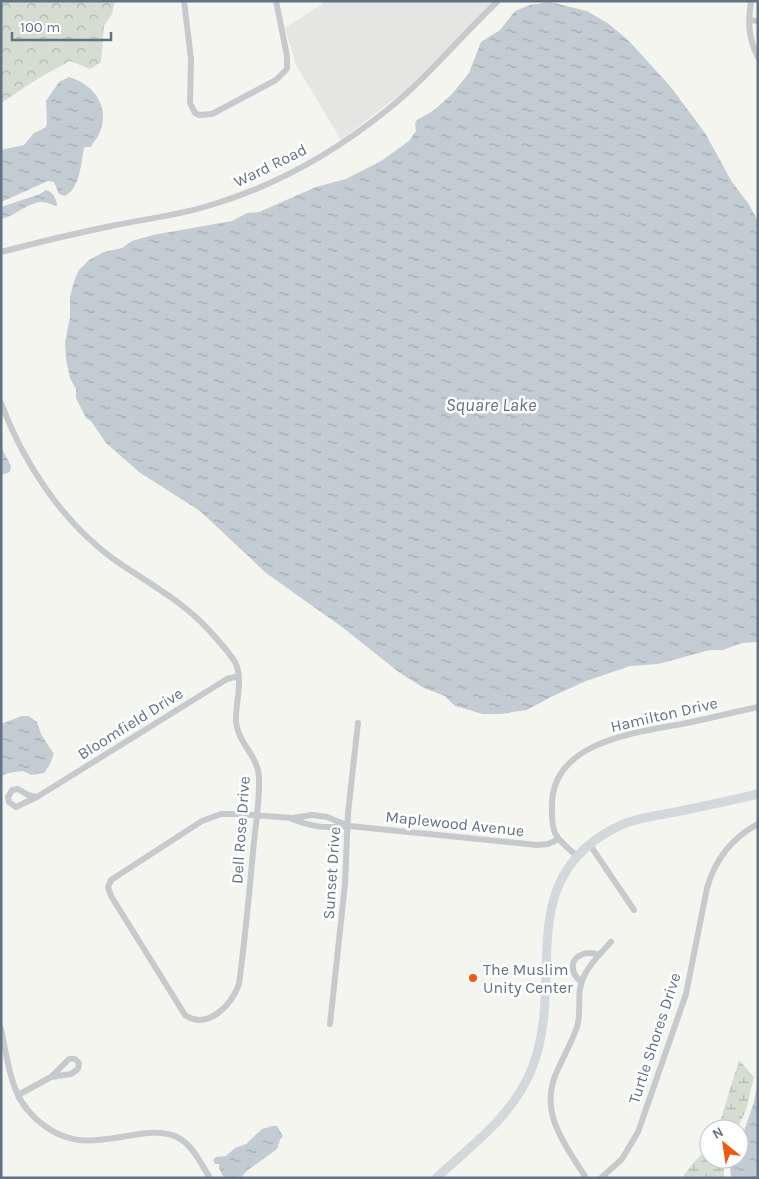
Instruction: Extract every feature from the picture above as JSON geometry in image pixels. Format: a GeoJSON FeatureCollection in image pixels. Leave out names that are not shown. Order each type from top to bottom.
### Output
{"type":"FeatureCollection","features":[{"type":"Feature","properties":{"kind":"street"},"geometry":{"type":"LineString","coordinates":[[184,1],[191,59],[190,103],[195,113],[204,116],[220,111],[282,76],[287,68],[286,50],[276,1]]}},
{"type":"Feature","properties":{"kind":"street","name":"Ward Road"},"geometry":{"type":"LineString","coordinates":[[1,252],[115,225],[209,206],[240,196],[285,176],[337,146],[388,110],[498,1]]}},
{"type":"Feature","properties":{"kind":"street"},"geometry":{"type":"LineString","coordinates":[[751,1],[749,20],[751,40],[758,56]]}},
{"type":"Feature","properties":{"kind":"street"},"geometry":{"type":"LineString","coordinates":[[749,20],[758,21]]}},
{"type":"Feature","properties":{"kind":"street","name":"Dell Rose Drive"},"geometry":{"type":"LineString","coordinates":[[1,403],[20,445],[40,479],[68,517],[113,558],[192,612],[231,656],[239,676],[237,727],[241,739],[254,759],[258,770],[259,785],[239,984],[234,997],[228,1005],[205,1020],[192,1020],[185,1015],[112,896],[108,887],[109,883]]}},
{"type":"Feature","properties":{"kind":"street","name":"Bloomfield Drive"},"geometry":{"type":"LineString","coordinates":[[37,796],[227,679],[239,676]]}},
{"type":"Feature","properties":{"kind":"street","name":"Hamilton Drive"},"geometry":{"type":"LineString","coordinates":[[557,840],[552,823],[554,788],[559,776],[579,756],[592,747],[619,737],[758,707]]}},
{"type":"Feature","properties":{"kind":"street","name":"Sunset Drive"},"geometry":{"type":"LineString","coordinates":[[330,1024],[345,884],[349,826],[348,813],[358,723]]}},
{"type":"Feature","properties":{"kind":"street"},"geometry":{"type":"LineString","coordinates":[[436,1178],[504,1115],[520,1093],[532,1068],[544,1026],[550,912],[558,885],[570,864],[577,856],[605,834],[626,823],[758,794]]}},
{"type":"Feature","properties":{"kind":"street","name":"Maplewood Avenue"},"geometry":{"type":"LineString","coordinates":[[109,883],[114,876],[206,819],[222,814],[231,813],[292,818],[312,815],[327,817],[349,826]]}},
{"type":"Feature","properties":{"kind":"street","name":"Maplewood Avenue"},"geometry":{"type":"LineString","coordinates":[[292,818],[312,826],[326,828],[349,826],[537,845],[548,844],[557,840]]}},
{"type":"Feature","properties":{"kind":"street","name":"Turtle Shores Drive"},"geometry":{"type":"LineString","coordinates":[[601,1178],[622,1160],[638,1132],[686,994],[707,888],[712,872],[732,843],[745,831],[758,824]]}},
{"type":"Feature","properties":{"kind":"street"},"geometry":{"type":"LineString","coordinates":[[557,840],[577,856]]}},
{"type":"Feature","properties":{"kind":"street"},"geometry":{"type":"LineString","coordinates":[[590,845],[634,910]]}},
{"type":"Feature","properties":{"kind":"street"},"geometry":{"type":"LineString","coordinates":[[586,1178],[555,1128],[550,1102],[555,1077],[578,1022],[581,982],[599,955],[611,942]]}},
{"type":"Feature","properties":{"kind":"street"},"geometry":{"type":"LineString","coordinates":[[581,982],[573,970],[573,965],[577,958],[585,952],[599,955]]}},
{"type":"Feature","properties":{"kind":"street"},"geometry":{"type":"LineString","coordinates":[[1,1029],[11,1076],[18,1095],[27,1110],[47,1128],[58,1135],[72,1140],[100,1141],[154,1133],[170,1134],[189,1146],[210,1178]]}},
{"type":"Feature","properties":{"kind":"street"},"geometry":{"type":"LineString","coordinates":[[18,1095],[51,1077]]}},
{"type":"Feature","properties":{"kind":"shaded area"},"geometry":{"type":"Polygon","coordinates":[[[327,1],[496,1],[403,92],[341,140],[296,65],[285,28],[327,1]]]}},
{"type":"Feature","properties":{"kind":"green space"},"geometry":{"type":"Polygon","coordinates":[[[1,1],[115,1],[112,14],[104,26],[101,62],[90,69],[70,61],[39,78],[1,103],[1,1]]]}},
{"type":"Feature","properties":{"kind":"green space"},"geometry":{"type":"Polygon","coordinates":[[[739,1060],[754,1077],[746,1110],[742,1119],[721,1119],[739,1060]]]}},
{"type":"Feature","properties":{"kind":"green space"},"geometry":{"type":"Polygon","coordinates":[[[699,1157],[699,1169],[724,1169],[724,1178],[682,1178],[699,1157]]]}},
{"type":"Feature","properties":{"kind":"water","name":"Square Lake"},"geometry":{"type":"Polygon","coordinates":[[[550,2],[587,11],[609,24],[629,41],[670,86],[705,133],[732,182],[748,203],[758,221],[758,642],[742,643],[723,650],[710,650],[658,664],[630,666],[586,681],[527,710],[500,714],[483,714],[455,706],[445,696],[424,688],[400,673],[342,627],[266,573],[200,511],[139,472],[106,443],[91,421],[86,418],[76,398],[76,389],[70,378],[66,359],[65,342],[70,317],[70,297],[74,281],[79,270],[89,260],[104,252],[122,248],[132,241],[153,235],[232,221],[247,213],[259,212],[316,187],[346,179],[381,161],[409,141],[416,131],[415,124],[417,120],[433,111],[452,94],[469,73],[481,42],[500,30],[515,11],[530,5],[550,2]]]}},
{"type":"Feature","properties":{"kind":"water"},"geometry":{"type":"Polygon","coordinates":[[[69,77],[93,92],[102,107],[103,115],[98,136],[91,147],[84,148],[77,182],[65,196],[59,194],[54,182],[48,181],[1,202],[1,150],[24,145],[34,133],[45,128],[47,124],[46,101],[59,82],[69,77]]]}},
{"type":"Feature","properties":{"kind":"water"},"geometry":{"type":"Polygon","coordinates":[[[46,190],[54,196],[57,206],[43,202],[36,203],[1,219],[1,207],[40,194],[46,190]]]}},
{"type":"Feature","properties":{"kind":"water"},"geometry":{"type":"Polygon","coordinates":[[[1,447],[11,466],[10,472],[1,475],[1,447]]]}},
{"type":"Feature","properties":{"kind":"water"},"geometry":{"type":"Polygon","coordinates":[[[22,716],[29,716],[37,722],[41,734],[54,754],[44,773],[31,775],[23,771],[1,776],[1,724],[22,716]]]}},
{"type":"Feature","properties":{"kind":"water"},"geometry":{"type":"Polygon","coordinates":[[[758,1082],[758,1178],[731,1178],[730,1169],[749,1169],[748,1119],[758,1082]]]}},
{"type":"Feature","properties":{"kind":"water"},"geometry":{"type":"Polygon","coordinates":[[[277,1126],[283,1136],[277,1149],[240,1178],[224,1178],[219,1164],[215,1164],[213,1160],[216,1157],[226,1156],[235,1148],[246,1144],[262,1129],[277,1126]]]}},
{"type":"Feature","properties":{"kind":"place","name":"The Muslim Unity Center"},"geometry":{"type":"Point","coordinates":[473,978]}}]}
